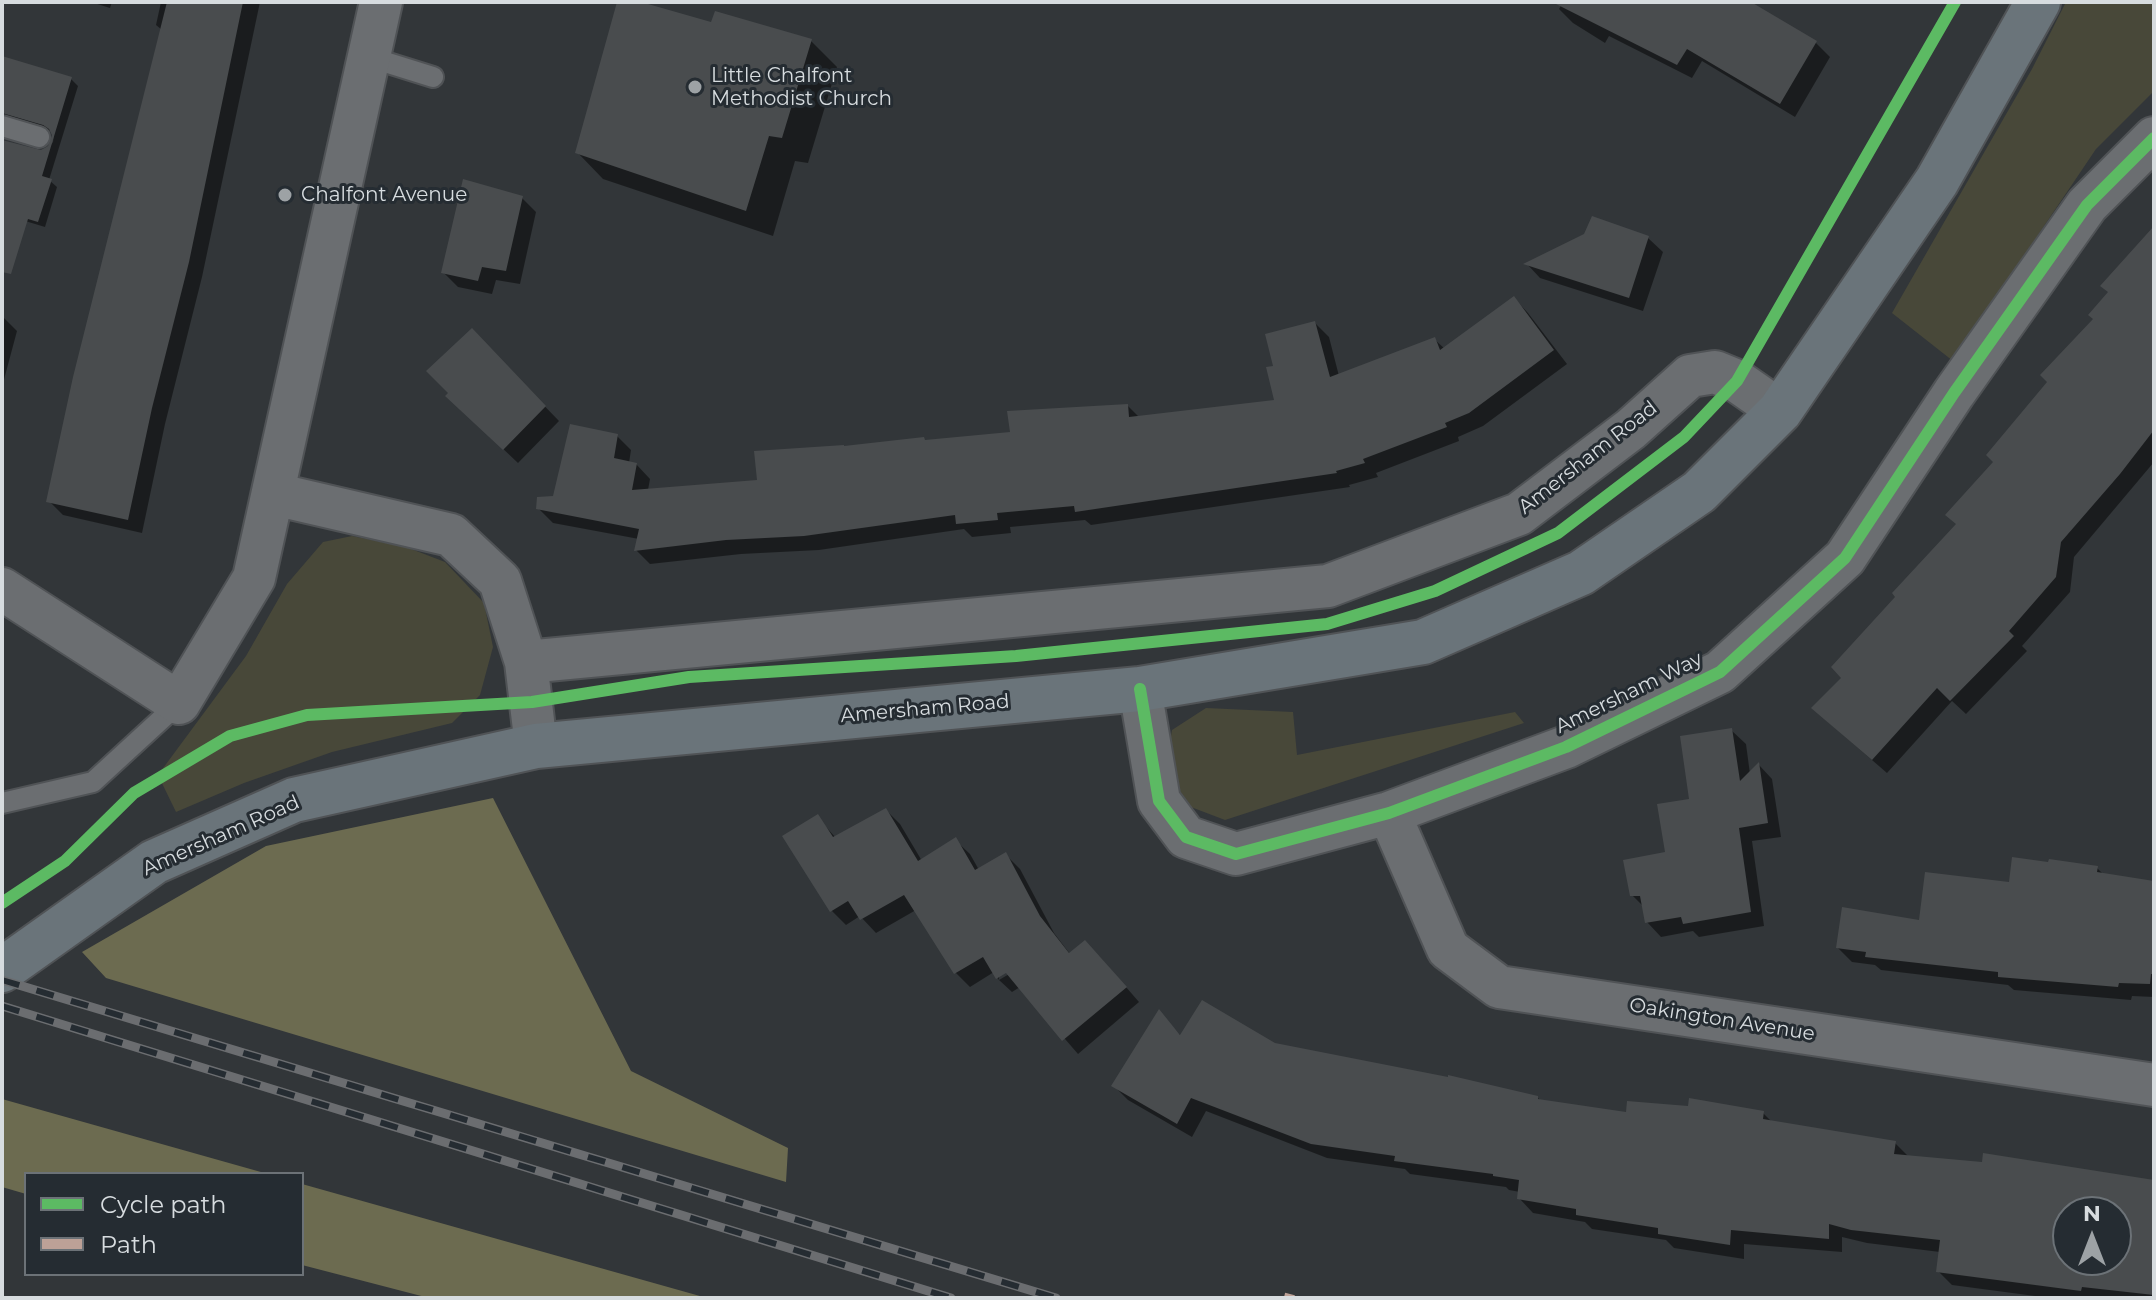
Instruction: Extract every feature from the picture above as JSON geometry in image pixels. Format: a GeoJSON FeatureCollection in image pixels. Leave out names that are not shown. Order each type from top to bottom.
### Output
{"type":"FeatureCollection","features":[{"type":"Feature","properties":{"kind":"main road","name":"Amersham Road"},"geometry":{"type":"LineString","coordinates":[[2,970],[154,862],[294,800],[536,746],[1140,689],[1423,642],[1581,573],[1699,492],[1780,411],[1937,181],[2038,2]]}},
{"type":"Feature","properties":{"kind":"street"},"geometry":{"type":"LineString","coordinates":[[2,589],[179,703],[254,578],[381,2]]}},
{"type":"Feature","properties":{"kind":"street","name":"Amersham Way"},"geometry":{"type":"LineString","coordinates":[[1140,689],[1159,801],[1186,837],[1236,854],[1389,813],[1566,747],[1720,672],[1845,558],[1954,393],[2087,205],[2154,138]]}},
{"type":"Feature","properties":{"kind":"street","name":"Amersham Road"},"geometry":{"type":"LineString","coordinates":[[526,662],[1328,586],[1519,514],[1631,429],[1690,376],[1715,372],[1737,381],[1780,411]]}},
{"type":"Feature","properties":{"kind":"street"},"geometry":{"type":"LineString","coordinates":[[274,494],[451,535],[500,581],[526,662],[536,746]]}},
{"type":"Feature","properties":{"kind":"street","name":"Oakington Avenue"},"geometry":{"type":"LineString","coordinates":[[1389,813],[1448,949],[1499,987],[2154,1085]]}},
{"type":"Feature","properties":{"kind":"lane"},"geometry":{"type":"LineString","coordinates":[[369,57],[433,77]]}},
{"type":"Feature","properties":{"kind":"lane"},"geometry":{"type":"LineString","coordinates":[[2,126],[39,137]]}},
{"type":"Feature","properties":{"kind":"lane"},"geometry":{"type":"LineString","coordinates":[[2,803],[93,782],[179,703]]}},
{"type":"Feature","properties":{"kind":"green space"},"geometry":{"type":"Polygon","coordinates":[[[2066,2],[2154,2],[2154,91],[2096,149],[1953,361],[1892,313],[2032,69],[2066,2]]]}},
{"type":"Feature","properties":{"kind":"green space"},"geometry":{"type":"Polygon","coordinates":[[[352,536],[406,547],[445,562],[484,603],[493,647],[480,695],[452,723],[332,752],[244,783],[176,812],[158,775],[246,656],[287,584],[323,542],[352,536]]]}},
{"type":"Feature","properties":{"kind":"green space"},"geometry":{"type":"Polygon","coordinates":[[[1206,708],[1293,712],[1297,755],[1515,712],[1524,723],[1225,820],[1183,804],[1164,778],[1172,730],[1206,708]]]}},
{"type":"Feature","properties":{"kind":"shaded area"},"geometry":{"type":"Polygon","coordinates":[[[493,798],[631,1071],[788,1148],[786,1182],[106,978],[82,952],[266,846],[493,798]]]}},
{"type":"Feature","properties":{"kind":"shaded area"},"geometry":{"type":"Polygon","coordinates":[[[2,1099],[261,1172],[24,1172],[24,1193],[2,1187],[2,1099]]]}},
{"type":"Feature","properties":{"kind":"shaded area"},"geometry":{"type":"Polygon","coordinates":[[[304,1185],[707,1298],[429,1298],[304,1266],[304,1185]]]}},
{"type":"Feature","properties":{"kind":"building"},"geometry":{"type":"Polygon","coordinates":[[[167,2],[243,2],[189,262],[152,408],[128,520],[46,502],[73,377],[167,2]]]}},
{"type":"Feature","properties":{"kind":"building","name":"Little Chalfont Methodist Church"},"geometry":{"type":"Polygon","coordinates":[[[617,2],[641,2],[711,22],[715,11],[812,39],[782,138],[769,136],[746,211],[575,153],[617,2]]]}},
{"type":"Feature","properties":{"kind":"building"},"geometry":{"type":"Polygon","coordinates":[[[1552,2],[1751,2],[1817,41],[1780,104],[1687,49],[1677,65],[1552,2]]]}},
{"type":"Feature","properties":{"kind":"building"},"geometry":{"type":"Polygon","coordinates":[[[2,56],[72,77],[42,176],[52,179],[38,222],[28,219],[11,274],[2,272],[2,140],[41,150],[48,146],[52,135],[43,125],[2,113],[2,56]]]}},
{"type":"Feature","properties":{"kind":"building"},"geometry":{"type":"Polygon","coordinates":[[[463,179],[523,196],[506,271],[482,267],[478,281],[441,273],[463,179]]]}},
{"type":"Feature","properties":{"kind":"building"},"geometry":{"type":"Polygon","coordinates":[[[1592,216],[1649,236],[1629,298],[1523,264],[1584,234],[1592,216]]]}},
{"type":"Feature","properties":{"kind":"building"},"geometry":{"type":"Polygon","coordinates":[[[2154,226],[2154,430],[2061,542],[2056,577],[2009,631],[2014,636],[1950,701],[1937,688],[1872,760],[1811,708],[1841,678],[1831,667],[1895,597],[1892,593],[1956,524],[1945,515],[1993,462],[1986,455],[2047,382],[2040,375],[2093,319],[2088,315],[2108,292],[2100,286],[2154,226]]]}},
{"type":"Feature","properties":{"kind":"building"},"geometry":{"type":"Polygon","coordinates":[[[1514,296],[1554,350],[1469,413],[1445,423],[1447,427],[1363,459],[1365,463],[1337,473],[1075,512],[1074,506],[997,513],[998,520],[956,524],[955,515],[804,536],[726,540],[634,551],[639,529],[536,509],[537,497],[553,496],[570,424],[618,434],[614,458],[637,463],[632,490],[757,480],[754,451],[1010,432],[1007,411],[1128,404],[1129,417],[1274,400],[1266,367],[1273,366],[1265,334],[1315,321],[1330,377],[1435,337],[1440,350],[1514,296]]]}},
{"type":"Feature","properties":{"kind":"building"},"geometry":{"type":"Polygon","coordinates":[[[472,328],[546,406],[503,450],[445,396],[448,393],[426,371],[472,328]]]}},
{"type":"Feature","properties":{"kind":"building"},"geometry":{"type":"Polygon","coordinates":[[[1732,728],[1740,781],[1759,762],[1768,823],[1739,828],[1751,912],[1683,924],[1681,917],[1645,923],[1640,896],[1630,896],[1623,860],[1665,852],[1657,804],[1689,799],[1680,736],[1732,728]]]}},
{"type":"Feature","properties":{"kind":"building"},"geometry":{"type":"Polygon","coordinates":[[[886,808],[918,861],[956,837],[975,870],[1006,852],[1040,916],[1069,953],[1085,940],[1127,987],[1062,1041],[1006,973],[996,979],[983,957],[954,974],[904,895],[860,920],[848,901],[830,912],[782,836],[818,814],[833,837],[886,808]]]}},
{"type":"Feature","properties":{"kind":"building"},"geometry":{"type":"Polygon","coordinates":[[[2012,857],[2098,866],[2097,872],[2154,881],[2154,974],[2151,974],[2150,984],[2119,983],[2118,987],[1998,977],[1998,972],[1865,957],[1866,952],[1836,948],[1842,907],[1919,920],[1925,872],[2009,882],[2012,857]]]}},
{"type":"Feature","properties":{"kind":"building"},"geometry":{"type":"Polygon","coordinates":[[[1202,1000],[1275,1043],[1448,1075],[1538,1096],[1538,1099],[1626,1112],[1627,1101],[1688,1106],[1689,1098],[1764,1111],[1763,1119],[1896,1141],[1894,1154],[1982,1162],[1983,1153],[2154,1180],[2154,1295],[2082,1287],[2081,1291],[1936,1272],[1940,1240],[1851,1230],[1829,1224],[1829,1239],[1731,1230],[1730,1245],[1658,1234],[1658,1228],[1576,1215],[1576,1209],[1517,1199],[1519,1180],[1394,1161],[1395,1156],[1311,1144],[1191,1098],[1177,1124],[1111,1086],[1159,1009],[1180,1035],[1202,1000]]]}},
{"type":"Feature","properties":{"kind":"railway"},"geometry":{"type":"LineString","coordinates":[[2,980],[1056,1298]]}},
{"type":"Feature","properties":{"kind":"railway"},"geometry":{"type":"LineString","coordinates":[[2,1006],[951,1298]]}},
{"type":"Feature","properties":{"kind":"marked path"},"geometry":{"type":"LineString","coordinates":[[1289,1298],[1290,1294]]}},
{"type":"Feature","properties":{"kind":"cycle path"},"geometry":{"type":"LineString","coordinates":[[2,903],[65,861],[134,793],[230,736],[307,715],[532,702],[689,677],[1016,656],[1327,624],[1435,591],[1558,533],[1684,437],[1737,381],[1955,2]]}},
{"type":"Feature","properties":{"kind":"cycle path"},"geometry":{"type":"LineString","coordinates":[[1140,689],[1159,801],[1186,837],[1236,854],[1389,813],[1566,747],[1720,672],[1845,558],[1954,393],[2087,205],[2154,138]]}},
{"type":"Feature","properties":{"kind":"place","name":"Little Chalfont Methodist Church"},"geometry":{"type":"Point","coordinates":[695,87]}},
{"type":"Feature","properties":{"kind":"place","name":"Chalfont Avenue"},"geometry":{"type":"Point","coordinates":[285,195]}}]}
